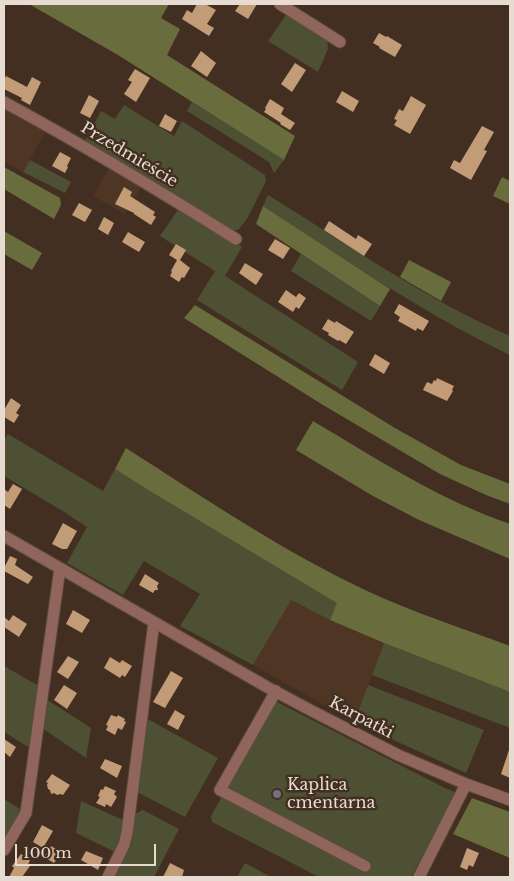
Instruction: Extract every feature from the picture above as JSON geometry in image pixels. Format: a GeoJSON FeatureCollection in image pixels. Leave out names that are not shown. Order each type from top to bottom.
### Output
{"type":"FeatureCollection","features":[{"type":"Feature","properties":{"kind":"street"},"geometry":{"type":"LineString","coordinates":[[280,4],[340,42]]}},
{"type":"Feature","properties":{"kind":"street","name":"Przedmieście"},"geometry":{"type":"LineString","coordinates":[[4,102],[150,186],[236,239]]}},
{"type":"Feature","properties":{"kind":"street","name":"Karpatki"},"geometry":{"type":"LineString","coordinates":[[4,536],[276,691],[398,755],[466,784],[510,800]]}},
{"type":"Feature","properties":{"kind":"street"},"geometry":{"type":"LineString","coordinates":[[4,850],[26,814],[60,568]]}},
{"type":"Feature","properties":{"kind":"street"},"geometry":{"type":"LineString","coordinates":[[108,877],[128,833],[154,622]]}},
{"type":"Feature","properties":{"kind":"street"},"geometry":{"type":"LineString","coordinates":[[276,691],[215,787],[365,866]]}},
{"type":"Feature","properties":{"kind":"street"},"geometry":{"type":"LineString","coordinates":[[419,877],[466,784]]}},
{"type":"Feature","properties":{"kind":"shaded area"},"geometry":{"type":"Polygon","coordinates":[[[4,105],[47,129],[23,172],[4,161],[4,105]]]}},
{"type":"Feature","properties":{"kind":"shaded area"},"geometry":{"type":"Polygon","coordinates":[[[111,165],[143,184],[125,214],[93,196],[111,165]]]}},
{"type":"Feature","properties":{"kind":"shaded area"},"geometry":{"type":"Polygon","coordinates":[[[291,600],[330,620],[384,643],[354,722],[253,665],[291,600]]]}},
{"type":"Feature","properties":{"kind":"green space"},"geometry":{"type":"Polygon","coordinates":[[[29,4],[169,4],[161,18],[180,29],[167,55],[295,136],[284,160],[118,55],[29,4]]]}},
{"type":"Feature","properties":{"kind":"green space"},"geometry":{"type":"Polygon","coordinates":[[[288,12],[327,38],[328,49],[318,72],[268,41],[288,12]]]}},
{"type":"Feature","properties":{"kind":"green space"},"geometry":{"type":"Polygon","coordinates":[[[192,102],[284,160],[274,173],[269,162],[187,111],[192,102]]]}},
{"type":"Feature","properties":{"kind":"green space"},"geometry":{"type":"Polygon","coordinates":[[[124,105],[174,136],[182,121],[265,175],[266,181],[247,219],[238,230],[230,231],[83,144],[101,111],[115,119],[124,105]]]}},
{"type":"Feature","properties":{"kind":"green space"},"geometry":{"type":"Polygon","coordinates":[[[30,160],[71,182],[65,193],[23,172],[30,160]]]}},
{"type":"Feature","properties":{"kind":"green space"},"geometry":{"type":"Polygon","coordinates":[[[4,167],[60,198],[61,205],[54,219],[4,189],[4,167]]]}},
{"type":"Feature","properties":{"kind":"green space"},"geometry":{"type":"Polygon","coordinates":[[[502,177],[510,181],[510,204],[493,196],[502,177]]]}},
{"type":"Feature","properties":{"kind":"green space"},"geometry":{"type":"Polygon","coordinates":[[[268,195],[417,288],[510,336],[510,355],[415,303],[263,206],[268,195]]]}},
{"type":"Feature","properties":{"kind":"green space"},"geometry":{"type":"Polygon","coordinates":[[[263,206],[390,289],[380,306],[256,224],[263,206]]]}},
{"type":"Feature","properties":{"kind":"green space"},"geometry":{"type":"Polygon","coordinates":[[[180,207],[242,247],[225,276],[358,362],[342,390],[197,300],[215,271],[160,236],[180,207]]]}},
{"type":"Feature","properties":{"kind":"green space"},"geometry":{"type":"Polygon","coordinates":[[[4,231],[42,253],[32,270],[4,254],[4,231]]]}},
{"type":"Feature","properties":{"kind":"green space"},"geometry":{"type":"Polygon","coordinates":[[[301,254],[380,306],[371,321],[291,271],[301,254]]]}},
{"type":"Feature","properties":{"kind":"green space"},"geometry":{"type":"Polygon","coordinates":[[[409,260],[451,282],[441,301],[400,277],[409,260]]]}},
{"type":"Feature","properties":{"kind":"green space"},"geometry":{"type":"Polygon","coordinates":[[[195,305],[395,428],[461,465],[510,484],[510,504],[440,474],[323,405],[184,318],[195,305]]]}},
{"type":"Feature","properties":{"kind":"green space"},"geometry":{"type":"Polygon","coordinates":[[[313,421],[434,491],[510,524],[510,559],[419,520],[373,496],[296,450],[313,421]]]}},
{"type":"Feature","properties":{"kind":"green space"},"geometry":{"type":"Polygon","coordinates":[[[8,434],[103,491],[115,469],[338,603],[330,620],[291,600],[253,665],[180,626],[200,594],[144,561],[123,595],[67,563],[87,527],[4,476],[4,440],[8,434]]]}},
{"type":"Feature","properties":{"kind":"green space"},"geometry":{"type":"Polygon","coordinates":[[[126,448],[243,523],[303,558],[365,590],[437,620],[510,646],[510,692],[330,620],[337,603],[115,469],[126,448]]]}},
{"type":"Feature","properties":{"kind":"green space"},"geometry":{"type":"Polygon","coordinates":[[[384,643],[510,692],[510,728],[372,675],[384,643]]]}},
{"type":"Feature","properties":{"kind":"green space"},"geometry":{"type":"Polygon","coordinates":[[[4,666],[39,686],[30,748],[4,732],[4,666]]]}},
{"type":"Feature","properties":{"kind":"green space"},"geometry":{"type":"Polygon","coordinates":[[[368,685],[484,730],[466,773],[354,722],[368,685]]]}},
{"type":"Feature","properties":{"kind":"green space"},"geometry":{"type":"Polygon","coordinates":[[[46,699],[91,728],[86,758],[42,728],[46,699]]]}},
{"type":"Feature","properties":{"kind":"green space"},"geometry":{"type":"Polygon","coordinates":[[[275,701],[457,793],[411,877],[319,877],[212,822],[211,816],[275,701]]]}},
{"type":"Feature","properties":{"kind":"green space"},"geometry":{"type":"Polygon","coordinates":[[[146,718],[218,758],[185,817],[137,792],[146,718]]]}},
{"type":"Feature","properties":{"kind":"green space"},"geometry":{"type":"Polygon","coordinates":[[[472,798],[510,812],[510,858],[453,834],[472,798]]]}},
{"type":"Feature","properties":{"kind":"green space"},"geometry":{"type":"Polygon","coordinates":[[[4,799],[23,811],[7,836],[4,834],[4,799]]]}},
{"type":"Feature","properties":{"kind":"green space"},"geometry":{"type":"Polygon","coordinates":[[[81,801],[123,820],[121,843],[115,852],[76,833],[81,801]]]}},
{"type":"Feature","properties":{"kind":"green space"},"geometry":{"type":"Polygon","coordinates":[[[143,810],[179,829],[154,877],[114,877],[131,845],[135,814],[143,810]]]}},
{"type":"Feature","properties":{"kind":"green space"},"geometry":{"type":"Polygon","coordinates":[[[245,863],[271,877],[237,877],[245,863]]]}},
{"type":"Feature","properties":{"kind":"building"},"geometry":{"type":"Polygon","coordinates":[[[197,4],[205,4],[216,10],[207,24],[214,28],[209,36],[182,19],[187,10],[192,13],[197,4]]]}},
{"type":"Feature","properties":{"kind":"building"},"geometry":{"type":"Polygon","coordinates":[[[240,4],[257,4],[248,19],[235,11],[240,4]]]}},
{"type":"Feature","properties":{"kind":"building"},"geometry":{"type":"Polygon","coordinates":[[[379,33],[402,45],[395,57],[373,43],[379,33]]]}},
{"type":"Feature","properties":{"kind":"building"},"geometry":{"type":"Polygon","coordinates":[[[201,51],[216,63],[207,77],[191,66],[201,51]]]}},
{"type":"Feature","properties":{"kind":"building"},"geometry":{"type":"Polygon","coordinates":[[[295,63],[306,70],[292,92],[281,84],[295,63]]]}},
{"type":"Feature","properties":{"kind":"building"},"geometry":{"type":"Polygon","coordinates":[[[135,69],[150,78],[136,102],[124,94],[132,82],[128,80],[135,69]]]}},
{"type":"Feature","properties":{"kind":"building"},"geometry":{"type":"Polygon","coordinates":[[[6,76],[27,87],[32,77],[41,82],[30,105],[21,100],[22,98],[4,89],[6,76]]]}},
{"type":"Feature","properties":{"kind":"building"},"geometry":{"type":"Polygon","coordinates":[[[342,91],[359,101],[353,112],[336,102],[342,91]]]}},
{"type":"Feature","properties":{"kind":"building"},"geometry":{"type":"Polygon","coordinates":[[[89,95],[99,101],[90,118],[80,113],[89,95]]]}},
{"type":"Feature","properties":{"kind":"building"},"geometry":{"type":"Polygon","coordinates":[[[411,96],[426,105],[410,134],[394,125],[397,120],[394,119],[399,109],[403,111],[411,96]]]}},
{"type":"Feature","properties":{"kind":"building"},"geometry":{"type":"Polygon","coordinates":[[[270,99],[284,108],[281,114],[295,123],[290,130],[264,112],[270,99]]]}},
{"type":"Feature","properties":{"kind":"building"},"geometry":{"type":"Polygon","coordinates":[[[165,114],[177,121],[171,132],[159,126],[165,114]]]}},
{"type":"Feature","properties":{"kind":"building"},"geometry":{"type":"Polygon","coordinates":[[[482,126],[494,132],[484,150],[487,151],[471,180],[450,168],[454,160],[460,163],[482,126]]]}},
{"type":"Feature","properties":{"kind":"building"},"geometry":{"type":"Polygon","coordinates":[[[60,152],[71,158],[65,173],[52,166],[60,152]]]}},
{"type":"Feature","properties":{"kind":"building"},"geometry":{"type":"Polygon","coordinates":[[[124,187],[132,192],[130,196],[155,212],[153,215],[156,217],[151,225],[134,213],[115,204],[124,187]]]}},
{"type":"Feature","properties":{"kind":"building"},"geometry":{"type":"Polygon","coordinates":[[[79,203],[92,210],[85,222],[72,215],[79,203]]]}},
{"type":"Feature","properties":{"kind":"building"},"geometry":{"type":"Polygon","coordinates":[[[104,217],[114,223],[108,235],[98,229],[104,217]]]}},
{"type":"Feature","properties":{"kind":"building"},"geometry":{"type":"Polygon","coordinates":[[[329,221],[356,239],[358,235],[372,244],[364,256],[324,230],[329,221]]]}},
{"type":"Feature","properties":{"kind":"building"},"geometry":{"type":"Polygon","coordinates":[[[128,232],[145,242],[139,252],[122,242],[128,232]]]}},
{"type":"Feature","properties":{"kind":"building"},"geometry":{"type":"Polygon","coordinates":[[[275,239],[290,248],[283,259],[268,250],[275,239]]]}},
{"type":"Feature","properties":{"kind":"building"},"geometry":{"type":"Polygon","coordinates":[[[176,244],[186,250],[180,260],[190,268],[179,282],[170,276],[177,260],[169,255],[176,244]]]}},
{"type":"Feature","properties":{"kind":"building"},"geometry":{"type":"Polygon","coordinates":[[[245,263],[263,274],[256,285],[239,273],[245,263]]]}},
{"type":"Feature","properties":{"kind":"building"},"geometry":{"type":"Polygon","coordinates":[[[286,290],[296,297],[299,293],[306,298],[299,309],[296,307],[293,312],[278,302],[286,290]]]}},
{"type":"Feature","properties":{"kind":"building"},"geometry":{"type":"Polygon","coordinates":[[[399,304],[429,321],[423,331],[417,328],[416,331],[398,321],[400,317],[394,313],[399,304]]]}},
{"type":"Feature","properties":{"kind":"building"},"geometry":{"type":"Polygon","coordinates":[[[328,319],[335,323],[336,321],[354,332],[346,344],[328,335],[329,333],[322,329],[328,319]]]}},
{"type":"Feature","properties":{"kind":"building"},"geometry":{"type":"Polygon","coordinates":[[[375,354],[390,363],[384,374],[369,365],[375,354]]]}},
{"type":"Feature","properties":{"kind":"building"},"geometry":{"type":"Polygon","coordinates":[[[437,378],[454,386],[447,401],[423,390],[427,382],[432,384],[437,378]]]}},
{"type":"Feature","properties":{"kind":"building"},"geometry":{"type":"Polygon","coordinates":[[[11,398],[21,405],[16,413],[19,415],[14,423],[4,417],[4,410],[11,398]]]}},
{"type":"Feature","properties":{"kind":"building"},"geometry":{"type":"Polygon","coordinates":[[[13,484],[22,489],[10,509],[4,505],[4,489],[8,492],[13,484]]]}},
{"type":"Feature","properties":{"kind":"building"},"geometry":{"type":"Polygon","coordinates":[[[63,523],[77,531],[67,549],[62,549],[52,544],[63,523]]]}},
{"type":"Feature","properties":{"kind":"building"},"geometry":{"type":"Polygon","coordinates":[[[10,556],[17,559],[15,565],[33,577],[28,584],[4,571],[10,556]]]}},
{"type":"Feature","properties":{"kind":"building"},"geometry":{"type":"Polygon","coordinates":[[[145,574],[159,583],[157,586],[158,590],[155,590],[153,593],[139,585],[145,574]]]}},
{"type":"Feature","properties":{"kind":"building"},"geometry":{"type":"Polygon","coordinates":[[[73,610],[90,620],[82,633],[66,624],[73,610]]]}},
{"type":"Feature","properties":{"kind":"building"},"geometry":{"type":"Polygon","coordinates":[[[13,615],[27,624],[19,637],[4,627],[4,617],[9,621],[13,615]]]}},
{"type":"Feature","properties":{"kind":"building"},"geometry":{"type":"Polygon","coordinates":[[[68,656],[79,662],[68,679],[57,672],[68,656]]]}},
{"type":"Feature","properties":{"kind":"building"},"geometry":{"type":"Polygon","coordinates":[[[110,657],[120,663],[122,660],[132,666],[125,677],[122,675],[120,678],[104,668],[110,657]]]}},
{"type":"Feature","properties":{"kind":"building"},"geometry":{"type":"Polygon","coordinates":[[[171,671],[183,678],[165,708],[153,702],[171,671]]]}},
{"type":"Feature","properties":{"kind":"building"},"geometry":{"type":"Polygon","coordinates":[[[64,685],[77,693],[67,709],[54,700],[64,685]]]}},
{"type":"Feature","properties":{"kind":"building"},"geometry":{"type":"Polygon","coordinates":[[[175,710],[185,716],[178,730],[167,724],[175,710]]]}},
{"type":"Feature","properties":{"kind":"building"},"geometry":{"type":"Polygon","coordinates":[[[111,715],[117,717],[118,715],[125,719],[124,721],[126,722],[122,730],[118,728],[115,735],[106,730],[108,726],[106,725],[111,715]]]}},
{"type":"Feature","properties":{"kind":"building"},"geometry":{"type":"Polygon","coordinates":[[[4,739],[16,747],[10,757],[4,752],[4,739]]]}},
{"type":"Feature","properties":{"kind":"building"},"geometry":{"type":"Polygon","coordinates":[[[510,751],[510,778],[501,774],[510,751]]]}},
{"type":"Feature","properties":{"kind":"building"},"geometry":{"type":"Polygon","coordinates":[[[105,759],[122,766],[117,778],[100,768],[105,759]]]}},
{"type":"Feature","properties":{"kind":"building"},"geometry":{"type":"Polygon","coordinates":[[[52,774],[70,785],[63,795],[51,794],[48,789],[48,783],[46,782],[52,774]]]}},
{"type":"Feature","properties":{"kind":"building"},"geometry":{"type":"Polygon","coordinates":[[[105,786],[116,791],[114,794],[117,797],[111,807],[106,804],[105,807],[96,803],[100,797],[98,796],[101,789],[103,790],[105,786]]]}},
{"type":"Feature","properties":{"kind":"building"},"geometry":{"type":"Polygon","coordinates":[[[42,825],[53,831],[43,848],[33,842],[42,825]]]}},
{"type":"Feature","properties":{"kind":"building"},"geometry":{"type":"Polygon","coordinates":[[[51,846],[61,852],[54,863],[44,857],[51,846]]]}},
{"type":"Feature","properties":{"kind":"building"},"geometry":{"type":"Polygon","coordinates":[[[467,848],[479,853],[473,867],[469,865],[467,870],[460,867],[467,848]]]}},
{"type":"Feature","properties":{"kind":"building"},"geometry":{"type":"Polygon","coordinates":[[[86,851],[103,858],[98,870],[81,860],[86,851]]]}},
{"type":"Feature","properties":{"kind":"building"},"geometry":{"type":"Polygon","coordinates":[[[21,854],[30,860],[28,865],[30,866],[22,877],[9,877],[14,868],[12,866],[21,854]]]}},
{"type":"Feature","properties":{"kind":"building"},"geometry":{"type":"Polygon","coordinates":[[[170,863],[184,870],[182,877],[163,877],[170,863]]]}},
{"type":"Feature","properties":{"kind":"place","name":"Kaplica cmentarna"},"geometry":{"type":"Point","coordinates":[277,794]}}]}
